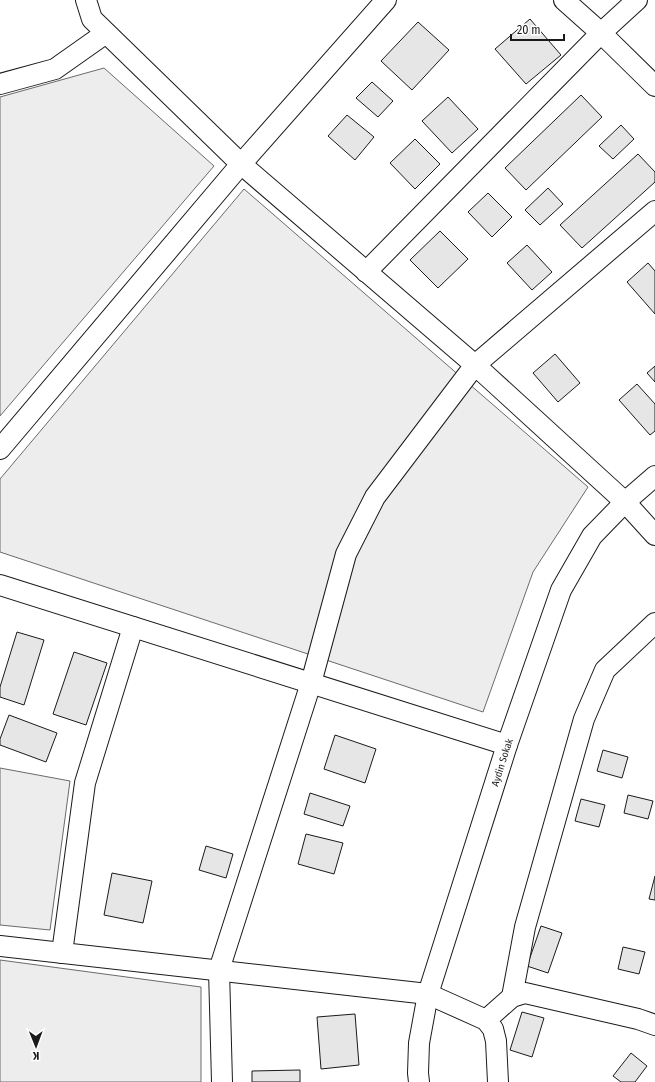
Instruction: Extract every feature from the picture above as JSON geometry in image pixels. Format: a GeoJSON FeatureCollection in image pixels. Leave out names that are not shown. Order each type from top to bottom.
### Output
{"type":"FeatureCollection","features":[{"type":"Feature","properties":{"kind":"street"},"geometry":{"type":"LineString","coordinates":[[86,0],[92,19],[241,164],[475,365],[624,502],[655,535]]}},
{"type":"Feature","properties":{"kind":"street"},"geometry":{"type":"LineString","coordinates":[[0,449],[241,164],[386,0]]}},
{"type":"Feature","properties":{"kind":"street"},"geometry":{"type":"LineString","coordinates":[[564,0],[601,33],[655,86]]}},
{"type":"Feature","properties":{"kind":"street"},"geometry":{"type":"LineString","coordinates":[[366,272],[601,33],[637,0]]}},
{"type":"Feature","properties":{"kind":"street"},"geometry":{"type":"LineString","coordinates":[[0,84],[55,69],[106,33]]}},
{"type":"Feature","properties":{"kind":"street"},"geometry":{"type":"LineString","coordinates":[[222,1082],[219,970],[312,683],[346,554],[375,497],[475,365],[655,211]]}},
{"type":"Feature","properties":{"kind":"street","name":"Aydin Sokak"},"geometry":{"type":"LineString","coordinates":[[419,1082],[419,1043],[428,994],[507,745],[561,590],[592,536],[624,502],[655,476]]}},
{"type":"Feature","properties":{"kind":"street"},"geometry":{"type":"LineString","coordinates":[[0,584],[507,745]]}},
{"type":"Feature","properties":{"kind":"street"},"geometry":{"type":"LineString","coordinates":[[512,997],[525,927],[584,719],[604,670],[655,623]]}},
{"type":"Feature","properties":{"kind":"street"},"geometry":{"type":"LineString","coordinates":[[62,953],[85,783],[133,627]]}},
{"type":"Feature","properties":{"kind":"street"},"geometry":{"type":"LineString","coordinates":[[0,946],[428,994],[486,1020],[494,1029],[498,1082]]}},
{"type":"Feature","properties":{"kind":"street"},"geometry":{"type":"LineString","coordinates":[[486,1020],[512,997],[525,993],[638,1019],[655,1025]]}},
{"type":"Feature","properties":{"kind":"shaded area"},"geometry":{"type":"Polygon","coordinates":[[[104,68],[214,166],[0,416],[0,97],[104,68]]]}},
{"type":"Feature","properties":{"kind":"shaded area"},"geometry":{"type":"Polygon","coordinates":[[[244,189],[588,487],[533,572],[483,712],[0,552],[0,479],[244,189]]]}},
{"type":"Feature","properties":{"kind":"shaded area"},"geometry":{"type":"Polygon","coordinates":[[[0,768],[70,781],[50,930],[0,925],[0,768]]]}},
{"type":"Feature","properties":{"kind":"shaded area"},"geometry":{"type":"Polygon","coordinates":[[[0,960],[201,987],[201,1082],[0,1082],[0,960]]]}},
{"type":"Feature","properties":{"kind":"building"},"geometry":{"type":"Polygon","coordinates":[[[530,19],[561,55],[526,84],[495,49],[530,19]]]}},
{"type":"Feature","properties":{"kind":"building"},"geometry":{"type":"Polygon","coordinates":[[[418,22],[449,50],[412,90],[381,61],[418,22]]]}},
{"type":"Feature","properties":{"kind":"building"},"geometry":{"type":"Polygon","coordinates":[[[372,82],[393,101],[378,117],[356,98],[372,82]]]}},
{"type":"Feature","properties":{"kind":"building"},"geometry":{"type":"Polygon","coordinates":[[[581,95],[602,117],[526,190],[505,168],[581,95]]]}},
{"type":"Feature","properties":{"kind":"building"},"geometry":{"type":"Polygon","coordinates":[[[448,97],[478,129],[452,153],[422,121],[448,97]]]}},
{"type":"Feature","properties":{"kind":"building"},"geometry":{"type":"Polygon","coordinates":[[[347,115],[374,137],[355,160],[328,136],[347,115]]]}},
{"type":"Feature","properties":{"kind":"building"},"geometry":{"type":"Polygon","coordinates":[[[621,125],[634,139],[613,159],[599,146],[621,125]]]}},
{"type":"Feature","properties":{"kind":"building"},"geometry":{"type":"Polygon","coordinates":[[[415,139],[440,164],[415,189],[390,163],[415,139]]]}},
{"type":"Feature","properties":{"kind":"building"},"geometry":{"type":"Polygon","coordinates":[[[638,154],[655,172],[655,182],[582,248],[560,225],[638,154]]]}},
{"type":"Feature","properties":{"kind":"building"},"geometry":{"type":"Polygon","coordinates":[[[548,188],[563,204],[540,225],[525,210],[548,188]]]}},
{"type":"Feature","properties":{"kind":"building"},"geometry":{"type":"Polygon","coordinates":[[[488,193],[512,217],[492,237],[468,212],[488,193]]]}},
{"type":"Feature","properties":{"kind":"building"},"geometry":{"type":"Polygon","coordinates":[[[440,231],[468,259],[438,288],[410,260],[440,231]]]}},
{"type":"Feature","properties":{"kind":"building"},"geometry":{"type":"Polygon","coordinates":[[[527,245],[552,272],[532,290],[507,263],[527,245]]]}},
{"type":"Feature","properties":{"kind":"building"},"geometry":{"type":"Polygon","coordinates":[[[648,263],[655,271],[655,314],[627,282],[648,263]]]}},
{"type":"Feature","properties":{"kind":"building"},"geometry":{"type":"Polygon","coordinates":[[[555,354],[580,383],[558,402],[533,373],[555,354]]]}},
{"type":"Feature","properties":{"kind":"building"},"geometry":{"type":"Polygon","coordinates":[[[655,366],[655,382],[647,373],[655,366]]]}},
{"type":"Feature","properties":{"kind":"building"},"geometry":{"type":"Polygon","coordinates":[[[637,384],[655,404],[655,431],[650,435],[619,400],[637,384]]]}},
{"type":"Feature","properties":{"kind":"building"},"geometry":{"type":"Polygon","coordinates":[[[17,632],[44,640],[24,705],[0,697],[0,687],[17,632]]]}},
{"type":"Feature","properties":{"kind":"building"},"geometry":{"type":"Polygon","coordinates":[[[74,652],[107,663],[86,725],[53,714],[74,652]]]}},
{"type":"Feature","properties":{"kind":"building"},"geometry":{"type":"Polygon","coordinates":[[[9,715],[57,733],[46,762],[0,745],[0,739],[9,715]]]}},
{"type":"Feature","properties":{"kind":"building"},"geometry":{"type":"Polygon","coordinates":[[[335,735],[376,749],[365,783],[324,769],[335,735]]]}},
{"type":"Feature","properties":{"kind":"building"},"geometry":{"type":"Polygon","coordinates":[[[603,750],[628,757],[622,778],[597,771],[603,750]]]}},
{"type":"Feature","properties":{"kind":"building"},"geometry":{"type":"Polygon","coordinates":[[[310,793],[350,806],[343,826],[304,814],[310,793]]]}},
{"type":"Feature","properties":{"kind":"building"},"geometry":{"type":"Polygon","coordinates":[[[628,795],[653,801],[648,819],[624,813],[628,795]]]}},
{"type":"Feature","properties":{"kind":"building"},"geometry":{"type":"Polygon","coordinates":[[[581,799],[605,805],[599,827],[575,821],[581,799]]]}},
{"type":"Feature","properties":{"kind":"building"},"geometry":{"type":"Polygon","coordinates":[[[306,834],[343,843],[334,874],[298,864],[306,834]]]}},
{"type":"Feature","properties":{"kind":"building"},"geometry":{"type":"Polygon","coordinates":[[[206,846],[233,854],[226,878],[199,870],[206,846]]]}},
{"type":"Feature","properties":{"kind":"building"},"geometry":{"type":"Polygon","coordinates":[[[112,873],[152,881],[143,923],[104,915],[112,873]]]}},
{"type":"Feature","properties":{"kind":"building"},"geometry":{"type":"Polygon","coordinates":[[[655,876],[655,900],[649,899],[655,876]]]}},
{"type":"Feature","properties":{"kind":"building"},"geometry":{"type":"Polygon","coordinates":[[[541,926],[562,933],[548,973],[527,966],[541,926]]]}},
{"type":"Feature","properties":{"kind":"building"},"geometry":{"type":"Polygon","coordinates":[[[623,947],[645,952],[639,974],[618,969],[623,947]]]}},
{"type":"Feature","properties":{"kind":"building"},"geometry":{"type":"Polygon","coordinates":[[[522,1012],[544,1018],[532,1057],[510,1050],[522,1012]]]}},
{"type":"Feature","properties":{"kind":"building"},"geometry":{"type":"Polygon","coordinates":[[[355,1014],[359,1065],[321,1069],[317,1017],[355,1014]]]}},
{"type":"Feature","properties":{"kind":"building"},"geometry":{"type":"Polygon","coordinates":[[[631,1053],[647,1066],[635,1082],[621,1082],[613,1076],[631,1053]]]}},
{"type":"Feature","properties":{"kind":"building"},"geometry":{"type":"Polygon","coordinates":[[[300,1070],[300,1082],[252,1082],[252,1071],[300,1070]]]}}]}
